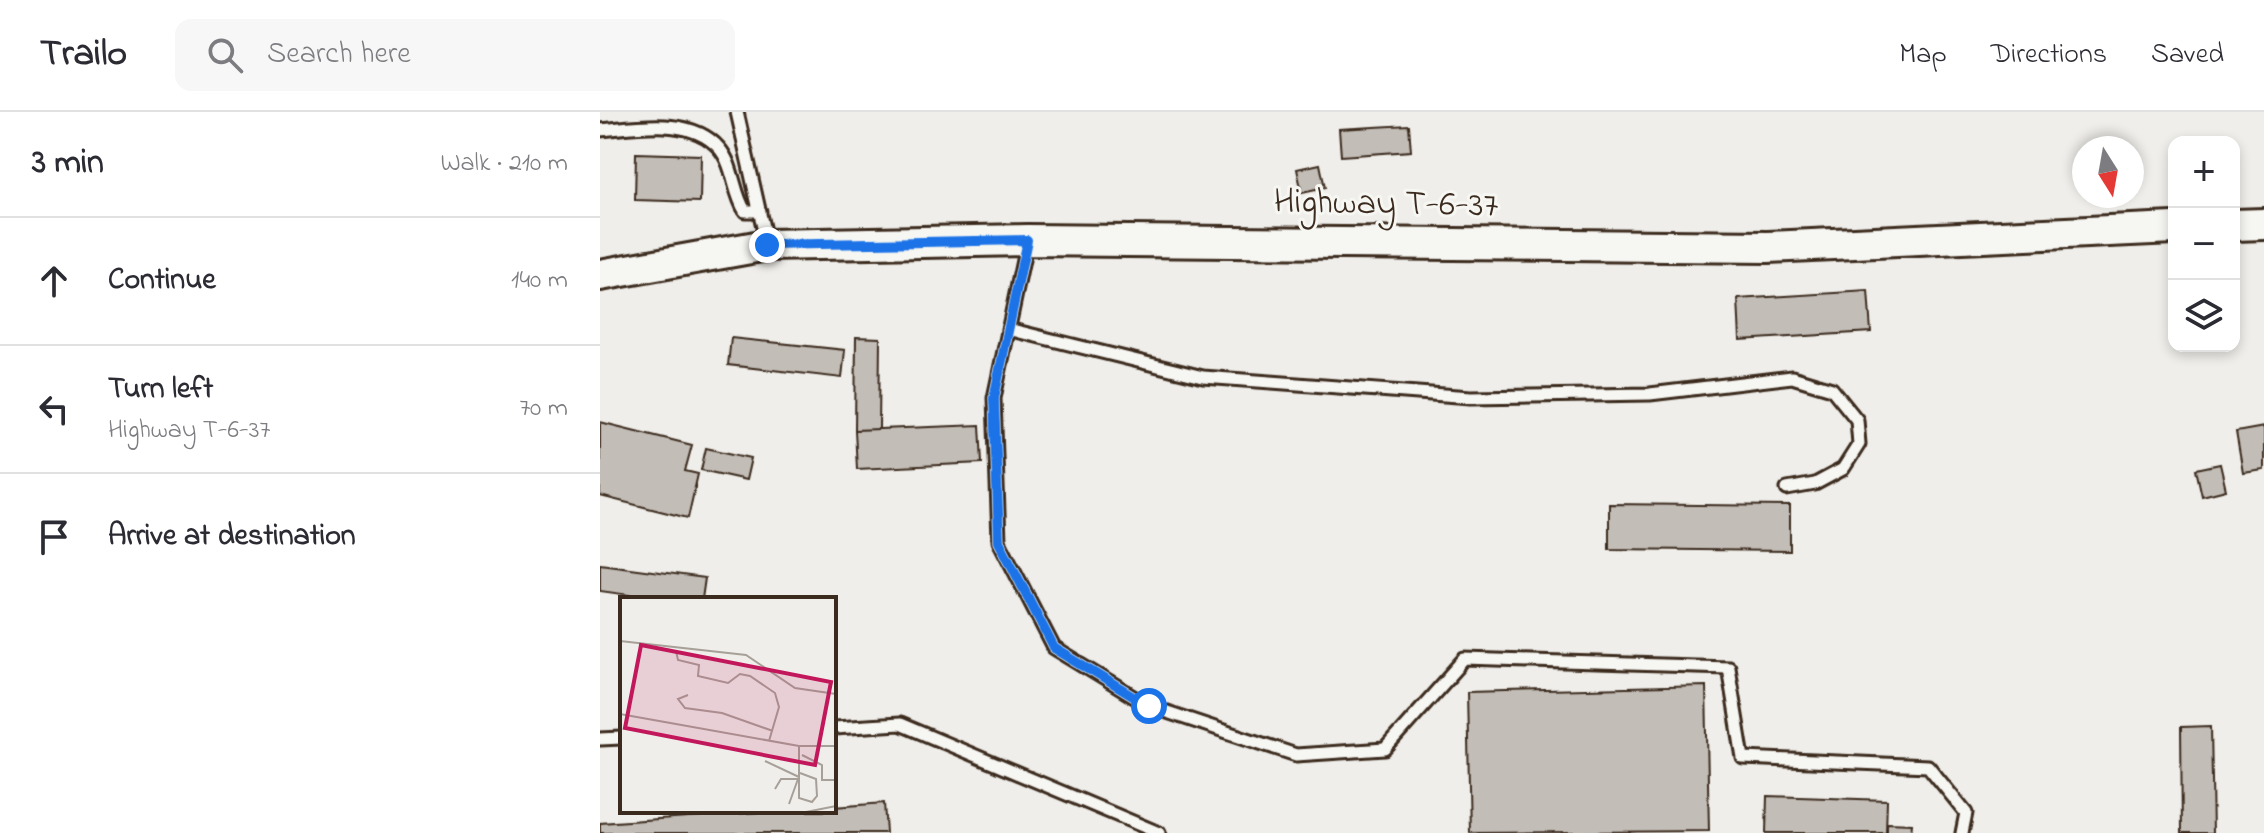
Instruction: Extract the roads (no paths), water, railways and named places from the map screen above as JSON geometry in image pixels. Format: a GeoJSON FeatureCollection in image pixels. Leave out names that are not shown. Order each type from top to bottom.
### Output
{"type":"FeatureCollection","features":[{"type":"Feature","properties":{"kind":"main road"},"geometry":{"type":"LineString","coordinates":[[2240,225],[2264,224]]}},
{"type":"Feature","properties":{"kind":"main road","name":"Highway T-6-37"},"geometry":{"type":"LineString","coordinates":[[600,275],[767,245],[1027,240],[1768,247],[2168,228]]}},
{"type":"Feature","properties":{"kind":"lane"},"geometry":{"type":"LineString","coordinates":[[737,112],[767,245]]}},
{"type":"Feature","properties":{"kind":"lane"},"geometry":{"type":"LineString","coordinates":[[600,130],[654,126],[692,129],[719,148],[745,211],[760,211]]}},
{"type":"Feature","properties":{"kind":"lane"},"geometry":{"type":"LineString","coordinates":[[1027,240],[994,398],[999,541],[1054,648],[1149,706],[1296,755],[1385,749],[1465,659],[1728,667],[1743,758],[1928,766],[1966,813],[1962,833]]}},
{"type":"Feature","properties":{"kind":"lane"},"geometry":{"type":"LineString","coordinates":[[1008,329],[1203,377],[1471,397],[1650,394],[1792,377],[1832,389],[1857,420],[1859,444],[1843,469],[1815,484],[1787,489]]}},
{"type":"Feature","properties":{"kind":"lane"},"geometry":{"type":"LineString","coordinates":[[836,728],[900,724],[1159,833]]}},
{"type":"Feature","properties":{"kind":"lane"},"geometry":{"type":"LineString","coordinates":[[600,739],[620,738]]}}]}
